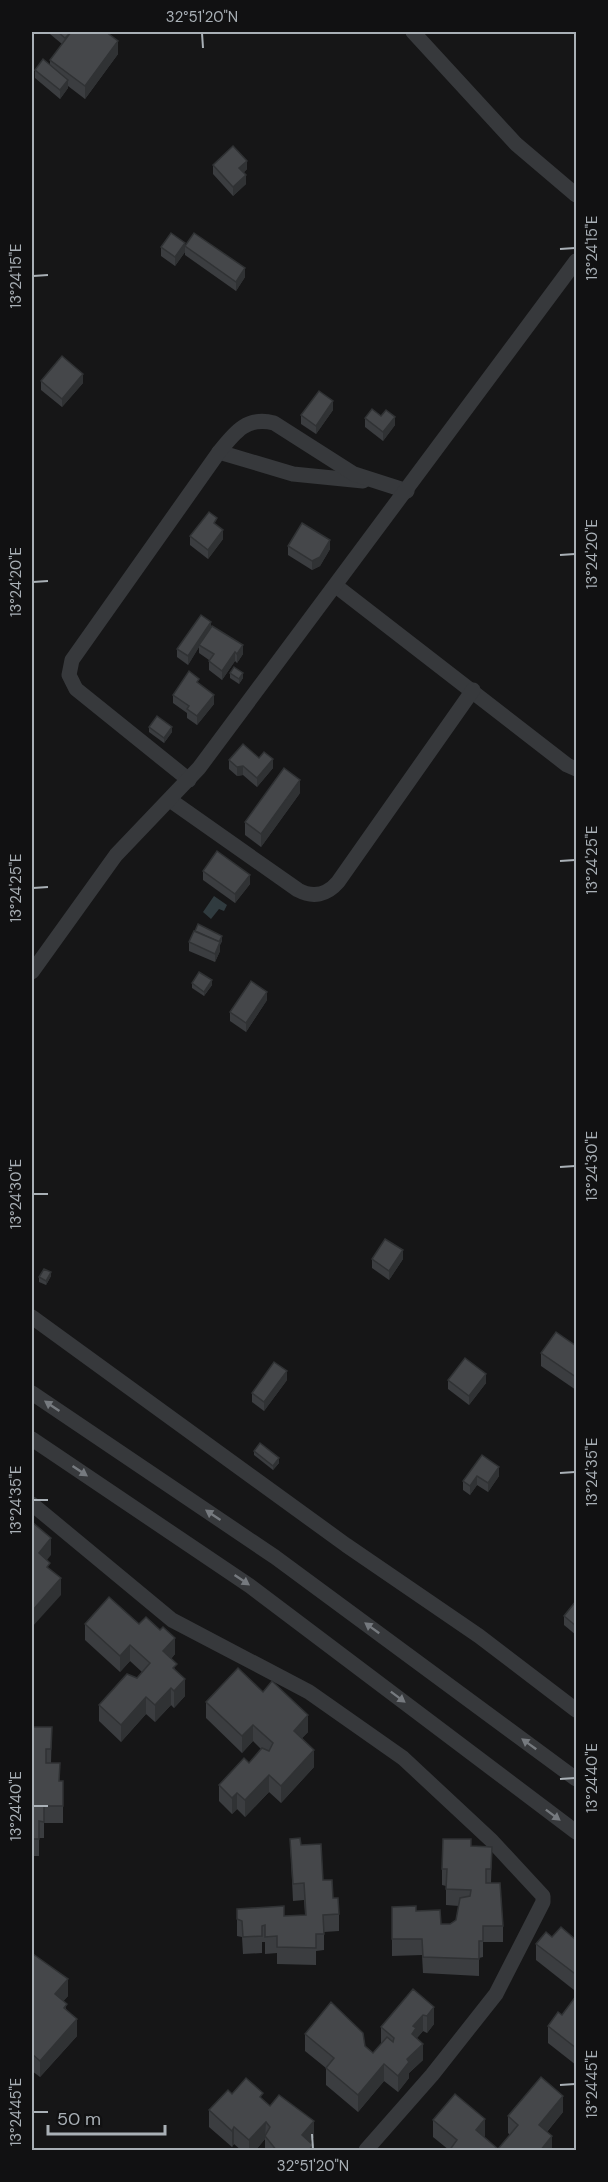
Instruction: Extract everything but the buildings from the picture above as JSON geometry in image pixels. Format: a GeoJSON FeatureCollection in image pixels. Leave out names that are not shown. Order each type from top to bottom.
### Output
{"type":"FeatureCollection","features":[{"type":"Feature","properties":{"kind":"street"},"geometry":{"type":"LineString","coordinates":[[413,32],[516,144],[576,195]]}},
{"type":"Feature","properties":{"kind":"street"},"geometry":{"type":"LineString","coordinates":[[32,972],[116,855],[189,780],[407,491],[576,261]]}},
{"type":"Feature","properties":{"kind":"street"},"geometry":{"type":"LineString","coordinates":[[189,780],[76,689],[69,670],[72,660],[219,452],[244,425],[266,421],[369,481]]}},
{"type":"Feature","properties":{"kind":"street"},"geometry":{"type":"LineString","coordinates":[[219,452],[293,474],[369,481],[407,491]]}},
{"type":"Feature","properties":{"kind":"street"},"geometry":{"type":"LineString","coordinates":[[336,586],[567,765],[576,769]]}},
{"type":"Feature","properties":{"kind":"street"},"geometry":{"type":"LineString","coordinates":[[170,800],[298,890],[310,895],[322,894],[338,882],[473,690]]}},
{"type":"Feature","properties":{"kind":"street"},"geometry":{"type":"LineString","coordinates":[[32,1317],[346,1545],[479,1636],[576,1710]]}},
{"type":"Feature","properties":{"kind":"street"},"geometry":{"type":"LineString","coordinates":[[32,1393],[275,1557],[576,1779]]}},
{"type":"Feature","properties":{"kind":"street"},"geometry":{"type":"LineString","coordinates":[[32,1439],[250,1586],[576,1832]]}},
{"type":"Feature","properties":{"kind":"street"},"geometry":{"type":"LineString","coordinates":[[32,1504],[172,1620],[309,1692],[403,1758],[492,1841],[543,1896],[543,1902],[495,1994],[432,2075],[366,2151]]}},
{"type":"Feature","properties":{"kind":"shaded area"},"geometry":{"type":"Polygon","coordinates":[[[214,896],[227,905],[224,911],[219,909],[211,919],[203,912],[214,896]]]}}]}
